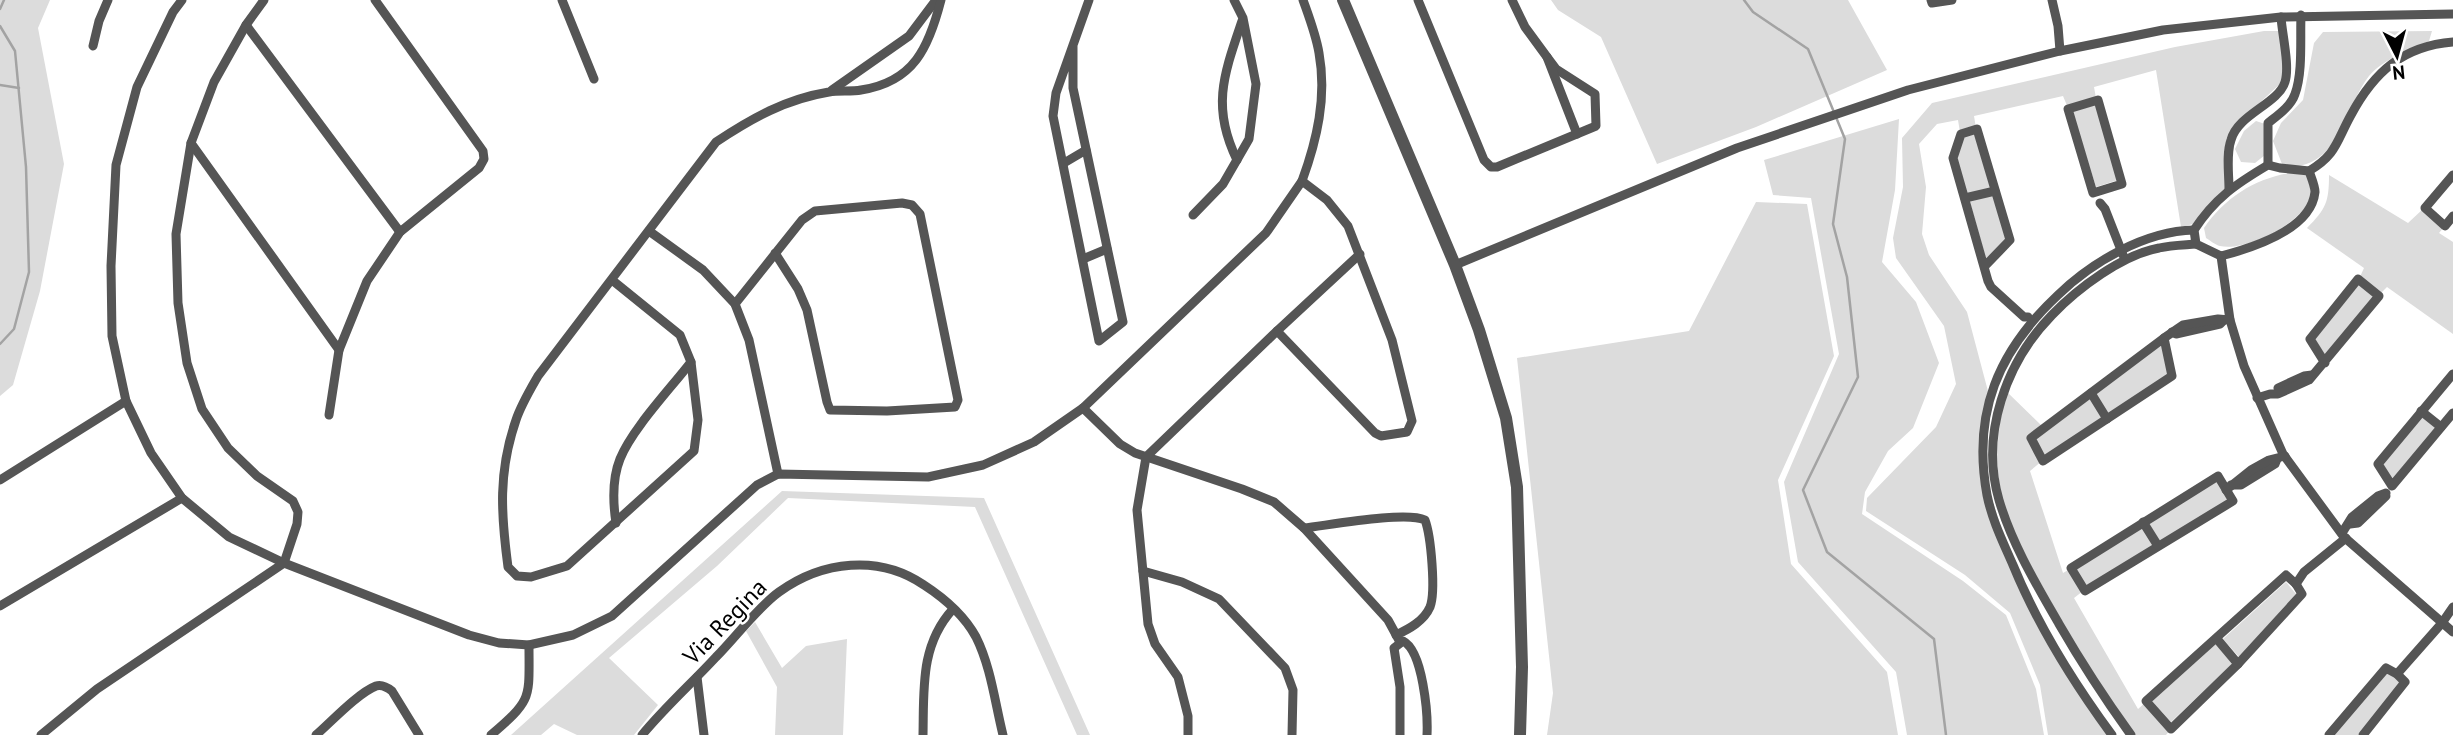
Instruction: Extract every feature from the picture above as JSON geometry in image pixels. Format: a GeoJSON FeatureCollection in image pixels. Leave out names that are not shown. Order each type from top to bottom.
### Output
{"type":"FeatureCollection","features":[{"type":"Feature","properties":{"kind":"street"},"geometry":{"type":"LineString","coordinates":[[93,46],[108,0]]}},
{"type":"Feature","properties":{"kind":"street"},"geometry":{"type":"LineString","coordinates":[[182,0],[173,12],[137,87],[116,165],[111,265],[112,336],[126,401],[151,453],[182,498],[229,537],[284,563],[469,635],[499,643],[529,645],[573,635],[612,616],[757,485],[778,474],[928,477],[983,465],[1034,442],[1083,408],[1266,233],[1302,181],[1316,144],[1322,107],[1320,53],[1303,0]]}},
{"type":"Feature","properties":{"kind":"street"},"geometry":{"type":"LineString","coordinates":[[41,735],[97,689],[284,563],[297,524],[298,512],[293,501],[257,476],[228,448],[202,409],[187,363],[178,303],[176,234],[191,143],[214,82],[246,24],[264,0]]}},
{"type":"Feature","properties":{"kind":"street"},"geometry":{"type":"LineString","coordinates":[[329,415],[339,350],[367,281],[400,232],[479,168],[484,159],[483,151],[375,0]]}},
{"type":"Feature","properties":{"kind":"street"},"geometry":{"type":"LineString","coordinates":[[562,0],[594,79]]}},
{"type":"Feature","properties":{"kind":"street"},"geometry":{"type":"LineString","coordinates":[[830,91],[909,36],[938,0]]}},
{"type":"Feature","properties":{"kind":"street"},"geometry":{"type":"LineString","coordinates":[[612,280],[680,335],[691,362],[698,420],[694,451],[567,566],[531,577],[517,576],[508,567],[501,490],[516,418],[538,376],[716,142],[748,120],[778,105],[830,91],[860,90],[885,85],[915,63],[932,35],[938,0]]}},
{"type":"Feature","properties":{"kind":"street"},"geometry":{"type":"LineString","coordinates":[[1073,45],[1073,88],[1123,321],[1099,341],[1053,116],[1056,93],[1073,45],[1089,0]]}},
{"type":"Feature","properties":{"kind":"street"},"geometry":{"type":"LineString","coordinates":[[1193,215],[1223,184],[1249,139],[1256,84],[1243,18],[1234,0]]}},
{"type":"Feature","properties":{"kind":"street"},"geometry":{"type":"LineString","coordinates":[[1343,0],[1455,265],[1479,330],[1506,418],[1517,487],[1522,667],[1520,735]]}},
{"type":"Feature","properties":{"kind":"street"},"geometry":{"type":"LineString","coordinates":[[1418,0],[1484,160],[1491,167],[1497,167],[1595,127],[1595,94],[1556,69],[1525,27],[1512,0]]}},
{"type":"Feature","properties":{"kind":"street"},"geometry":{"type":"LineString","coordinates":[[1931,0],[1932,3],[1952,0]]}},
{"type":"Feature","properties":{"kind":"street"},"geometry":{"type":"LineString","coordinates":[[2052,0],[2060,51]]}},
{"type":"Feature","properties":{"kind":"street"},"geometry":{"type":"LineString","coordinates":[[1455,265],[1737,148],[1908,90],[2060,51],[2163,30],[2301,15],[2453,14]]}},
{"type":"Feature","properties":{"kind":"street"},"geometry":{"type":"LineString","coordinates":[[2269,123],[2284,110],[2295,95],[2301,15]]}},
{"type":"Feature","properties":{"kind":"street"},"geometry":{"type":"LineString","coordinates":[[2229,188],[2230,141],[2238,125],[2285,83],[2281,17]]}},
{"type":"Feature","properties":{"kind":"street"},"geometry":{"type":"LineString","coordinates":[[1237,160],[1229,145],[1221,98],[1225,72],[1243,18]]}},
{"type":"Feature","properties":{"kind":"street"},"geometry":{"type":"LineString","coordinates":[[246,24],[400,232]]}},
{"type":"Feature","properties":{"kind":"street"},"geometry":{"type":"LineString","coordinates":[[2196,244],[2194,230],[2206,211],[2229,188],[2268,165],[2309,171],[2326,160],[2340,140],[2372,79],[2396,60],[2430,44],[2453,42]]}},
{"type":"Feature","properties":{"kind":"street"},"geometry":{"type":"LineString","coordinates":[[1547,57],[1577,134]]}},
{"type":"Feature","properties":{"kind":"street"},"geometry":{"type":"LineString","coordinates":[[2098,100],[2123,184],[2098,191],[2093,193],[2068,109],[2098,100]]}},
{"type":"Feature","properties":{"kind":"street"},"geometry":{"type":"LineString","coordinates":[[2257,110],[2269,123],[2268,165]]}},
{"type":"Feature","properties":{"kind":"street"},"geometry":{"type":"LineString","coordinates":[[1985,266],[2010,240],[1977,129],[1961,134],[1953,158],[1988,281],[2028,313],[2039,328]]}},
{"type":"Feature","properties":{"kind":"street"},"geometry":{"type":"LineString","coordinates":[[191,143],[339,350]]}},
{"type":"Feature","properties":{"kind":"street"},"geometry":{"type":"LineString","coordinates":[[1064,163],[1086,150]]}},
{"type":"Feature","properties":{"kind":"street"},"geometry":{"type":"LineString","coordinates":[[2131,735],[2077,656],[2022,557],[1998,497],[1994,432],[1999,405],[2012,369],[2039,328],[2122,252],[2196,244],[2221,256],[2270,240],[2298,223],[2309,209],[2315,191],[2309,171]]}},
{"type":"Feature","properties":{"kind":"street"},"geometry":{"type":"LineString","coordinates":[[2453,175],[2425,208],[2445,226],[2453,216]]}},
{"type":"Feature","properties":{"kind":"street"},"geometry":{"type":"LineString","coordinates":[[1277,331],[1375,433],[1381,436],[1407,432],[1412,421],[1392,340],[1360,254],[1348,226],[1327,200],[1302,181]]}},
{"type":"Feature","properties":{"kind":"street"},"geometry":{"type":"LineString","coordinates":[[1965,198],[1995,191]]}},
{"type":"Feature","properties":{"kind":"street"},"geometry":{"type":"LineString","coordinates":[[2098,191],[2100,203],[2105,209],[2122,252]]}},
{"type":"Feature","properties":{"kind":"street"},"geometry":{"type":"LineString","coordinates":[[735,304],[775,253],[802,220],[815,211],[902,203],[912,205],[919,214],[958,400],[955,407],[887,411],[830,410],[807,310],[799,289],[775,253]]}},
{"type":"Feature","properties":{"kind":"street"},"geometry":{"type":"LineString","coordinates":[[2112,735],[2063,664],[2011,562],[1988,497],[1982,445],[1990,396],[1999,371],[2030,318],[2075,278],[2122,252],[2155,236],[2194,230]]}},
{"type":"Feature","properties":{"kind":"street"},"geometry":{"type":"LineString","coordinates":[[649,231],[703,270],[735,304],[749,340],[778,474]]}},
{"type":"Feature","properties":{"kind":"street"},"geometry":{"type":"LineString","coordinates":[[1083,259],[1107,249]]}},
{"type":"Feature","properties":{"kind":"street"},"geometry":{"type":"LineString","coordinates":[[1188,735],[1188,716],[1178,677],[1155,644],[1148,624],[1137,510],[1146,457],[1360,254]]}},
{"type":"Feature","properties":{"kind":"street"},"geometry":{"type":"LineString","coordinates":[[2221,256],[2226,320],[2281,458],[2344,536],[2453,632]]}},
{"type":"Feature","properties":{"kind":"street"},"geometry":{"type":"LineString","coordinates":[[2257,398],[2304,376],[2312,375],[2325,363],[2379,296],[2358,279],[2310,339],[2325,363]]}},
{"type":"Feature","properties":{"kind":"street"},"geometry":{"type":"LineString","coordinates":[[2168,335],[2172,376],[2043,461],[2031,438],[2168,335],[2214,326],[2226,320]]}},
{"type":"Feature","properties":{"kind":"street"},"geometry":{"type":"LineString","coordinates":[[616,523],[613,505],[619,460],[629,442],[691,362]]}},
{"type":"Feature","properties":{"kind":"street"},"geometry":{"type":"LineString","coordinates":[[2389,490],[2378,464],[2453,374]]}},
{"type":"Feature","properties":{"kind":"street"},"geometry":{"type":"LineString","coordinates":[[2091,393],[2107,419]]}},
{"type":"Feature","properties":{"kind":"street"},"geometry":{"type":"LineString","coordinates":[[0,480],[126,401]]}},
{"type":"Feature","properties":{"kind":"street"},"geometry":{"type":"LineString","coordinates":[[1083,408],[1120,444],[1146,457],[1242,488],[1274,502],[1304,528],[1388,620],[1398,638],[1409,644],[1419,666],[1427,735]]}},
{"type":"Feature","properties":{"kind":"street"},"geometry":{"type":"LineString","coordinates":[[2421,411],[2441,428]]}},
{"type":"Feature","properties":{"kind":"street"},"geometry":{"type":"LineString","coordinates":[[2298,582],[2332,555],[2350,524],[2358,523],[2386,497],[2453,413]]}},
{"type":"Feature","properties":{"kind":"street"},"geometry":{"type":"LineString","coordinates":[[2229,488],[2241,485],[2281,458]]}},
{"type":"Feature","properties":{"kind":"street"},"geometry":{"type":"LineString","coordinates":[[2218,476],[2229,488],[2233,501],[2085,592],[2071,568],[2143,522],[2218,476]]}},
{"type":"Feature","properties":{"kind":"street"},"geometry":{"type":"LineString","coordinates":[[0,606],[182,498]]}},
{"type":"Feature","properties":{"kind":"street"},"geometry":{"type":"LineString","coordinates":[[1304,528],[1400,517],[1417,516],[1425,520],[1431,567],[1430,606],[1425,616],[1398,638],[1394,648],[1400,687],[1400,735]]}},
{"type":"Feature","properties":{"kind":"street"},"geometry":{"type":"LineString","coordinates":[[2143,522],[2158,546]]}},
{"type":"Feature","properties":{"kind":"street"},"geometry":{"type":"LineString","coordinates":[[2011,562],[2022,557]]}},
{"type":"Feature","properties":{"kind":"street","name":"Via Regina"},"geometry":{"type":"LineString","coordinates":[[642,735],[776,593],[800,578],[833,566],[862,564],[903,573],[930,589],[967,622],[976,638],[1003,735]]}},
{"type":"Feature","properties":{"kind":"street"},"geometry":{"type":"LineString","coordinates":[[1143,571],[1182,582],[1219,599],[1285,668],[1293,690],[1292,735]]}},
{"type":"Feature","properties":{"kind":"street"},"geometry":{"type":"LineString","coordinates":[[2286,575],[2298,582],[2302,594],[2238,664],[2171,729],[2146,701],[2286,575]]}},
{"type":"Feature","properties":{"kind":"street"},"geometry":{"type":"LineString","coordinates":[[2397,674],[2453,607]]}},
{"type":"Feature","properties":{"kind":"street"},"geometry":{"type":"LineString","coordinates":[[923,735],[927,656],[940,623],[953,609]]}},
{"type":"Feature","properties":{"kind":"street"},"geometry":{"type":"LineString","coordinates":[[2217,639],[2238,664]]}},
{"type":"Feature","properties":{"kind":"street"},"geometry":{"type":"LineString","coordinates":[[491,735],[525,702],[529,689],[529,645]]}},
{"type":"Feature","properties":{"kind":"street"},"geometry":{"type":"LineString","coordinates":[[2329,735],[2386,668],[2405,682],[2363,735]]}},
{"type":"Feature","properties":{"kind":"street"},"geometry":{"type":"LineString","coordinates":[[697,677],[704,735]]}},
{"type":"Feature","properties":{"kind":"street"},"geometry":{"type":"LineString","coordinates":[[316,735],[376,686],[385,686],[391,691],[419,735]]}},
{"type":"Feature","properties":{"kind":"shaded area"},"geometry":{"type":"Polygon","coordinates":[[[0,0],[50,0],[38,28],[64,164],[40,291],[13,385],[0,396],[0,0]]]}},
{"type":"Feature","properties":{"kind":"shaded area"},"geometry":{"type":"Polygon","coordinates":[[[1551,0],[1848,0],[1887,70],[1756,127],[1657,164],[1601,37],[1558,10],[1551,0]]]}},
{"type":"Feature","properties":{"kind":"shaded area"},"geometry":{"type":"Polygon","coordinates":[[[2264,31],[2280,31],[2284,67],[2282,82],[2237,124],[2228,188],[2197,223],[2181,227],[2156,70],[2094,87],[2096,98],[2068,108],[2063,96],[1974,116],[1976,128],[1960,132],[1958,120],[1937,124],[1919,144],[1926,187],[1922,234],[1929,255],[1967,312],[1989,395],[1982,469],[2018,579],[2110,735],[2048,735],[2040,685],[2010,613],[1965,575],[1866,511],[1867,498],[1936,427],[1956,384],[1944,326],[1896,258],[1893,238],[1903,187],[1902,138],[1932,103],[2175,47],[2264,31]]]}},
{"type":"Feature","properties":{"kind":"shaded area"},"geometry":{"type":"Polygon","coordinates":[[[2432,31],[2429,41],[2389,60],[2369,76],[2327,151],[2303,165],[2282,164],[2273,141],[2281,123],[2303,100],[2314,43],[2323,32],[2432,31]]]}},
{"type":"Feature","properties":{"kind":"shaded area"},"geometry":{"type":"Polygon","coordinates":[[[2096,104],[2118,180],[2096,187],[2072,111],[2096,104]]]}},
{"type":"Feature","properties":{"kind":"shaded area"},"geometry":{"type":"Polygon","coordinates":[[[1899,119],[1895,190],[1882,262],[1916,302],[1939,363],[1913,428],[1888,451],[1865,492],[1862,514],[1963,581],[2006,615],[2036,689],[2044,735],[1907,735],[1896,672],[1798,562],[1784,482],[1839,354],[1811,198],[1773,195],[1764,160],[1899,119]]]}},
{"type":"Feature","properties":{"kind":"shaded area"},"geometry":{"type":"Polygon","coordinates":[[[2256,121],[2265,124],[2265,155],[2255,163],[2241,162],[2235,149],[2244,131],[2256,121]]]}},
{"type":"Feature","properties":{"kind":"shaded area"},"geometry":{"type":"Polygon","coordinates":[[[1975,133],[1992,189],[1967,195],[1957,157],[1963,137],[1975,133]]]}},
{"type":"Feature","properties":{"kind":"shaded area"},"geometry":{"type":"Polygon","coordinates":[[[2290,173],[2308,175],[2312,191],[2308,202],[2289,223],[2260,239],[2232,247],[2216,245],[2206,238],[2204,228],[2231,199],[2264,180],[2290,173]]]}},
{"type":"Feature","properties":{"kind":"shaded area"},"geometry":{"type":"Polygon","coordinates":[[[2329,175],[2408,223],[2423,209],[2444,227],[2439,233],[2453,242],[2453,334],[2387,287],[2379,295],[2359,279],[2364,268],[2307,228],[2325,204],[2329,175]]]}},
{"type":"Feature","properties":{"kind":"shaded area"},"geometry":{"type":"Polygon","coordinates":[[[1994,194],[2007,238],[1986,259],[1969,199],[1994,194]]]}},
{"type":"Feature","properties":{"kind":"shaded area"},"geometry":{"type":"Polygon","coordinates":[[[1756,202],[1807,204],[1834,356],[1778,480],[1791,564],[1887,672],[1898,735],[1547,735],[1553,693],[1517,358],[1689,331],[1756,202]]]}},
{"type":"Feature","properties":{"kind":"shaded area"},"geometry":{"type":"Polygon","coordinates":[[[2359,282],[2375,297],[2325,358],[2313,340],[2359,282]]]}},
{"type":"Feature","properties":{"kind":"shaded area"},"geometry":{"type":"Polygon","coordinates":[[[2162,341],[2169,375],[2107,415],[2094,394],[2162,341]]]}},
{"type":"Feature","properties":{"kind":"shaded area"},"geometry":{"type":"Polygon","coordinates":[[[2005,390],[2043,427],[2029,438],[2042,461],[2030,471],[2063,573],[2070,569],[2083,591],[2074,598],[2138,709],[2146,702],[2171,729],[2166,735],[2134,735],[2065,626],[2016,536],[2001,494],[1998,469],[2005,390]]]}},
{"type":"Feature","properties":{"kind":"shaded area"},"geometry":{"type":"Polygon","coordinates":[[[2090,396],[2105,418],[2044,458],[2034,438],[2090,396]]]}},
{"type":"Feature","properties":{"kind":"shaded area"},"geometry":{"type":"Polygon","coordinates":[[[2421,415],[2437,428],[2393,481],[2383,464],[2421,415]]]}},
{"type":"Feature","properties":{"kind":"shaded area"},"geometry":{"type":"Polygon","coordinates":[[[2216,480],[2230,501],[2159,542],[2148,523],[2216,480]]]}},
{"type":"Feature","properties":{"kind":"shaded area"},"geometry":{"type":"Polygon","coordinates":[[[782,491],[984,498],[1090,735],[1077,735],[975,507],[788,498],[717,566],[609,658],[658,705],[634,735],[577,735],[554,724],[541,735],[511,735],[782,491]]]}},
{"type":"Feature","properties":{"kind":"shaded area"},"geometry":{"type":"Polygon","coordinates":[[[2142,526],[2155,546],[2085,588],[2073,569],[2142,526]]]}},
{"type":"Feature","properties":{"kind":"shaded area"},"geometry":{"type":"Polygon","coordinates":[[[2286,582],[2296,594],[2239,657],[2223,639],[2286,582]]]}},
{"type":"Feature","properties":{"kind":"shaded area"},"geometry":{"type":"Polygon","coordinates":[[[755,622],[782,668],[806,646],[847,639],[843,735],[775,735],[777,687],[746,631],[755,622]]]}},
{"type":"Feature","properties":{"kind":"shaded area"},"geometry":{"type":"Polygon","coordinates":[[[2215,643],[2232,664],[2171,722],[2152,701],[2215,643]]]}},
{"type":"Feature","properties":{"kind":"shaded area"},"geometry":{"type":"Polygon","coordinates":[[[2386,672],[2402,682],[2358,735],[2334,735],[2386,672]]]}},
{"type":"Feature","properties":{"kind":"waterway"},"geometry":{"type":"LineString","coordinates":[[0,9],[4,0]]}},
{"type":"Feature","properties":{"kind":"waterway"},"geometry":{"type":"LineString","coordinates":[[1744,0],[1753,12],[1808,49],[1845,139],[1833,224],[1847,277],[1858,377],[1803,490],[1827,552],[1934,639],[1946,735]]}},
{"type":"Feature","properties":{"kind":"waterway"},"geometry":{"type":"LineString","coordinates":[[0,26],[15,51],[26,167],[29,272],[14,329],[0,344]]}},
{"type":"Feature","properties":{"kind":"waterway"},"geometry":{"type":"LineString","coordinates":[[0,85],[19,88]]}}]}
